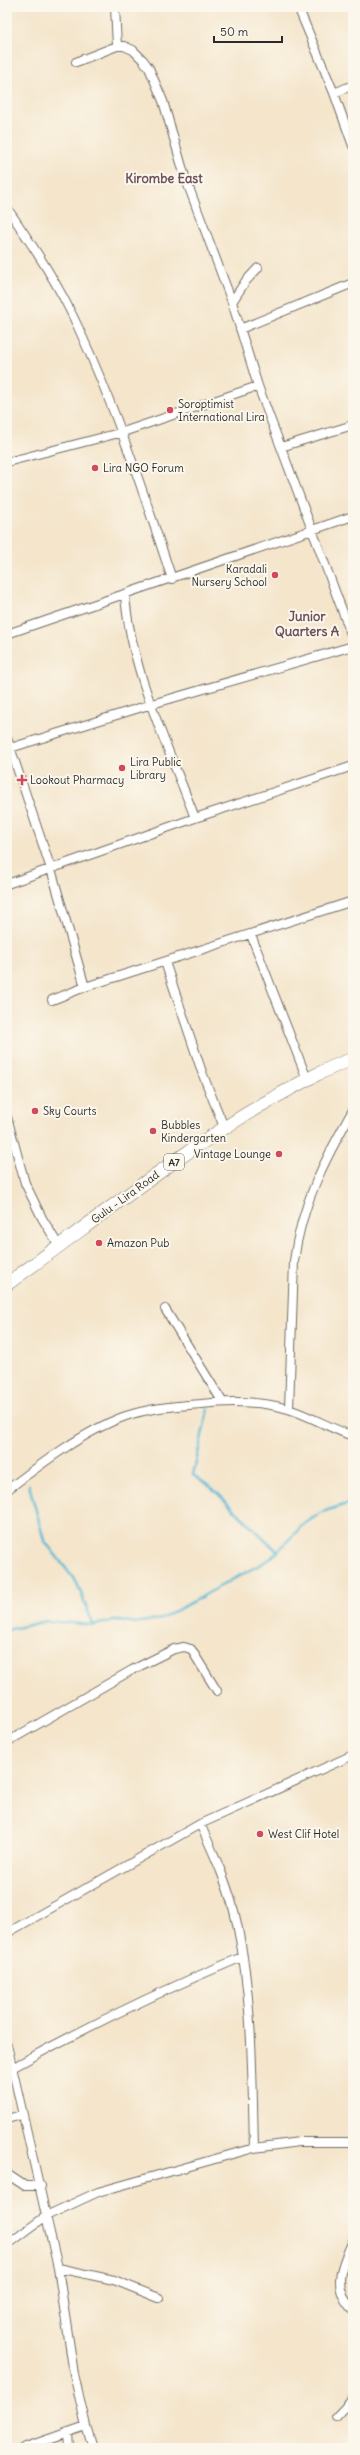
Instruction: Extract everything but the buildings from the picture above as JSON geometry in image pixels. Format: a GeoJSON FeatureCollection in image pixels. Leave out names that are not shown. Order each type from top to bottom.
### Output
{"type":"FeatureCollection","features":[{"type":"Feature","properties":{"kind":"main road","name":"Gulu - Lira Road"},"geometry":{"type":"LineString","coordinates":[[7,1284],[128,1193],[224,1127],[307,1079],[353,1059]]}},
{"type":"Feature","properties":{"kind":"street"},"geometry":{"type":"LineString","coordinates":[[115,7],[117,46]]}},
{"type":"Feature","properties":{"kind":"street"},"geometry":{"type":"LineString","coordinates":[[298,7],[334,93],[353,146]]}},
{"type":"Feature","properties":{"kind":"street"},"geometry":{"type":"LineString","coordinates":[[76,62],[117,46],[124,46],[133,50],[149,68],[163,101],[185,177],[213,257],[232,302],[258,386],[353,639]]}},
{"type":"Feature","properties":{"kind":"street"},"geometry":{"type":"LineString","coordinates":[[334,93],[353,85]]}},
{"type":"Feature","properties":{"kind":"street"},"geometry":{"type":"LineString","coordinates":[[7,208],[36,251],[78,326],[123,432],[172,579]]}},
{"type":"Feature","properties":{"kind":"street"},"geometry":{"type":"LineString","coordinates":[[232,302],[258,268]]}},
{"type":"Feature","properties":{"kind":"street"},"geometry":{"type":"LineString","coordinates":[[240,329],[353,284]]}},
{"type":"Feature","properties":{"kind":"street"},"geometry":{"type":"LineString","coordinates":[[7,462],[123,432],[258,386]]}},
{"type":"Feature","properties":{"kind":"street"},"geometry":{"type":"LineString","coordinates":[[281,447],[353,425]]}},
{"type":"Feature","properties":{"kind":"street"},"geometry":{"type":"LineString","coordinates":[[7,634],[172,579],[353,516]]}},
{"type":"Feature","properties":{"kind":"street"},"geometry":{"type":"LineString","coordinates":[[125,595],[130,633],[152,704],[195,818]]}},
{"type":"Feature","properties":{"kind":"street"},"geometry":{"type":"LineString","coordinates":[[9,748],[152,704],[353,646]]}},
{"type":"Feature","properties":{"kind":"street"},"geometry":{"type":"LineString","coordinates":[[7,738],[9,748],[51,869],[85,987]]}},
{"type":"Feature","properties":{"kind":"street"},"geometry":{"type":"LineString","coordinates":[[7,884],[195,818],[353,766]]}},
{"type":"Feature","properties":{"kind":"street"},"geometry":{"type":"LineString","coordinates":[[52,1000],[85,987],[251,935],[353,901]]}},
{"type":"Feature","properties":{"kind":"street"},"geometry":{"type":"LineString","coordinates":[[251,935],[307,1079]]}},
{"type":"Feature","properties":{"kind":"street"},"geometry":{"type":"LineString","coordinates":[[165,962],[203,1075],[224,1127]]}},
{"type":"Feature","properties":{"kind":"street"},"geometry":{"type":"LineString","coordinates":[[289,1409],[294,1261],[297,1237],[311,1193],[353,1110]]}},
{"type":"Feature","properties":{"kind":"street"},"geometry":{"type":"LineString","coordinates":[[7,1117],[25,1183],[42,1218],[59,1246]]}},
{"type":"Feature","properties":{"kind":"street"},"geometry":{"type":"LineString","coordinates":[[165,1309],[222,1401]]}},
{"type":"Feature","properties":{"kind":"street"},"geometry":{"type":"LineString","coordinates":[[7,1490],[54,1456],[106,1425],[123,1417],[166,1407],[222,1401],[289,1409],[353,1436]]}},
{"type":"Feature","properties":{"kind":"street"},"geometry":{"type":"LineString","coordinates":[[7,1742],[132,1670],[174,1649],[184,1647],[191,1649],[217,1691]]}},
{"type":"Feature","properties":{"kind":"street"},"geometry":{"type":"LineString","coordinates":[[7,1933],[200,1824],[353,1755]]}},
{"type":"Feature","properties":{"kind":"street"},"geometry":{"type":"LineString","coordinates":[[200,1824],[218,1862],[237,1923],[250,2009],[254,2148]]}},
{"type":"Feature","properties":{"kind":"street"},"geometry":{"type":"LineString","coordinates":[[12,2068],[71,2035],[160,1991],[242,1957]]}},
{"type":"Feature","properties":{"kind":"street"},"geometry":{"type":"LineString","coordinates":[[7,2045],[21,2115],[41,2186],[58,2268],[74,2374],[86,2426],[93,2448]]}},
{"type":"Feature","properties":{"kind":"street"},"geometry":{"type":"LineString","coordinates":[[7,2119],[21,2115]]}},
{"type":"Feature","properties":{"kind":"street"},"geometry":{"type":"LineString","coordinates":[[7,2245],[46,2216],[98,2192],[254,2148],[299,2142],[353,2142]]}},
{"type":"Feature","properties":{"kind":"street"},"geometry":{"type":"LineString","coordinates":[[7,2174],[25,2186],[41,2186]]}},
{"type":"Feature","properties":{"kind":"street"},"geometry":{"type":"LineString","coordinates":[[353,2240],[343,2264],[339,2290],[343,2301],[353,2310]]}},
{"type":"Feature","properties":{"kind":"street"},"geometry":{"type":"LineString","coordinates":[[58,2268],[114,2280],[159,2298]]}},
{"type":"Feature","properties":{"kind":"street"},"geometry":{"type":"LineString","coordinates":[[336,2417],[353,2399]]}},
{"type":"Feature","properties":{"kind":"street"},"geometry":{"type":"LineString","coordinates":[[23,2448],[86,2426]]}},
{"type":"Feature","properties":{"kind":"street"},"geometry":{"type":"LineString","coordinates":[[68,2432],[69,2448]]}},
{"type":"Feature","properties":{"kind":"waterway"},"geometry":{"type":"LineString","coordinates":[[208,1409],[193,1475],[212,1488],[278,1552]]}},
{"type":"Feature","properties":{"kind":"waterway"},"geometry":{"type":"LineString","coordinates":[[29,1485],[44,1540],[77,1583],[93,1624]]}},
{"type":"Feature","properties":{"kind":"waterway"},"geometry":{"type":"LineString","coordinates":[[7,1630],[47,1621],[93,1625],[120,1620],[134,1623],[161,1619],[270,1559],[304,1524],[322,1512],[353,1502]]}},
{"type":"Feature","properties":{"kind":"place","name":"Soroptimist International Lira"},"geometry":{"type":"Point","coordinates":[170,410]}},
{"type":"Feature","properties":{"kind":"place","name":"Lira NGO Forum"},"geometry":{"type":"Point","coordinates":[95,468]}},
{"type":"Feature","properties":{"kind":"place","name":"Karadali Nursery School"},"geometry":{"type":"Point","coordinates":[275,575]}},
{"type":"Feature","properties":{"kind":"place","name":"Lira Public Library"},"geometry":{"type":"Point","coordinates":[122,768]}},
{"type":"Feature","properties":{"kind":"place","name":"Lookout Pharmacy"},"geometry":{"type":"Point","coordinates":[22,780]}},
{"type":"Feature","properties":{"kind":"place","name":"Sky Courts"},"geometry":{"type":"Point","coordinates":[35,1111]}},
{"type":"Feature","properties":{"kind":"place","name":"Bubbles Kindergarten"},"geometry":{"type":"Point","coordinates":[153,1131]}},
{"type":"Feature","properties":{"kind":"place","name":"Vintage Lounge"},"geometry":{"type":"Point","coordinates":[279,1154]}},
{"type":"Feature","properties":{"kind":"place","name":"Amazon Pub"},"geometry":{"type":"Point","coordinates":[99,1243]}},
{"type":"Feature","properties":{"kind":"place","name":"West Clif Hotel"},"geometry":{"type":"Point","coordinates":[260,1834]}},
{"type":"Feature","properties":{"kind":"district","name":"Kirombe East"},"geometry":{"type":"Point","coordinates":[164,178]}},
{"type":"Feature","properties":{"kind":"district","name":"Junior Quarters A"},"geometry":{"type":"Point","coordinates":[307,624]}}]}
